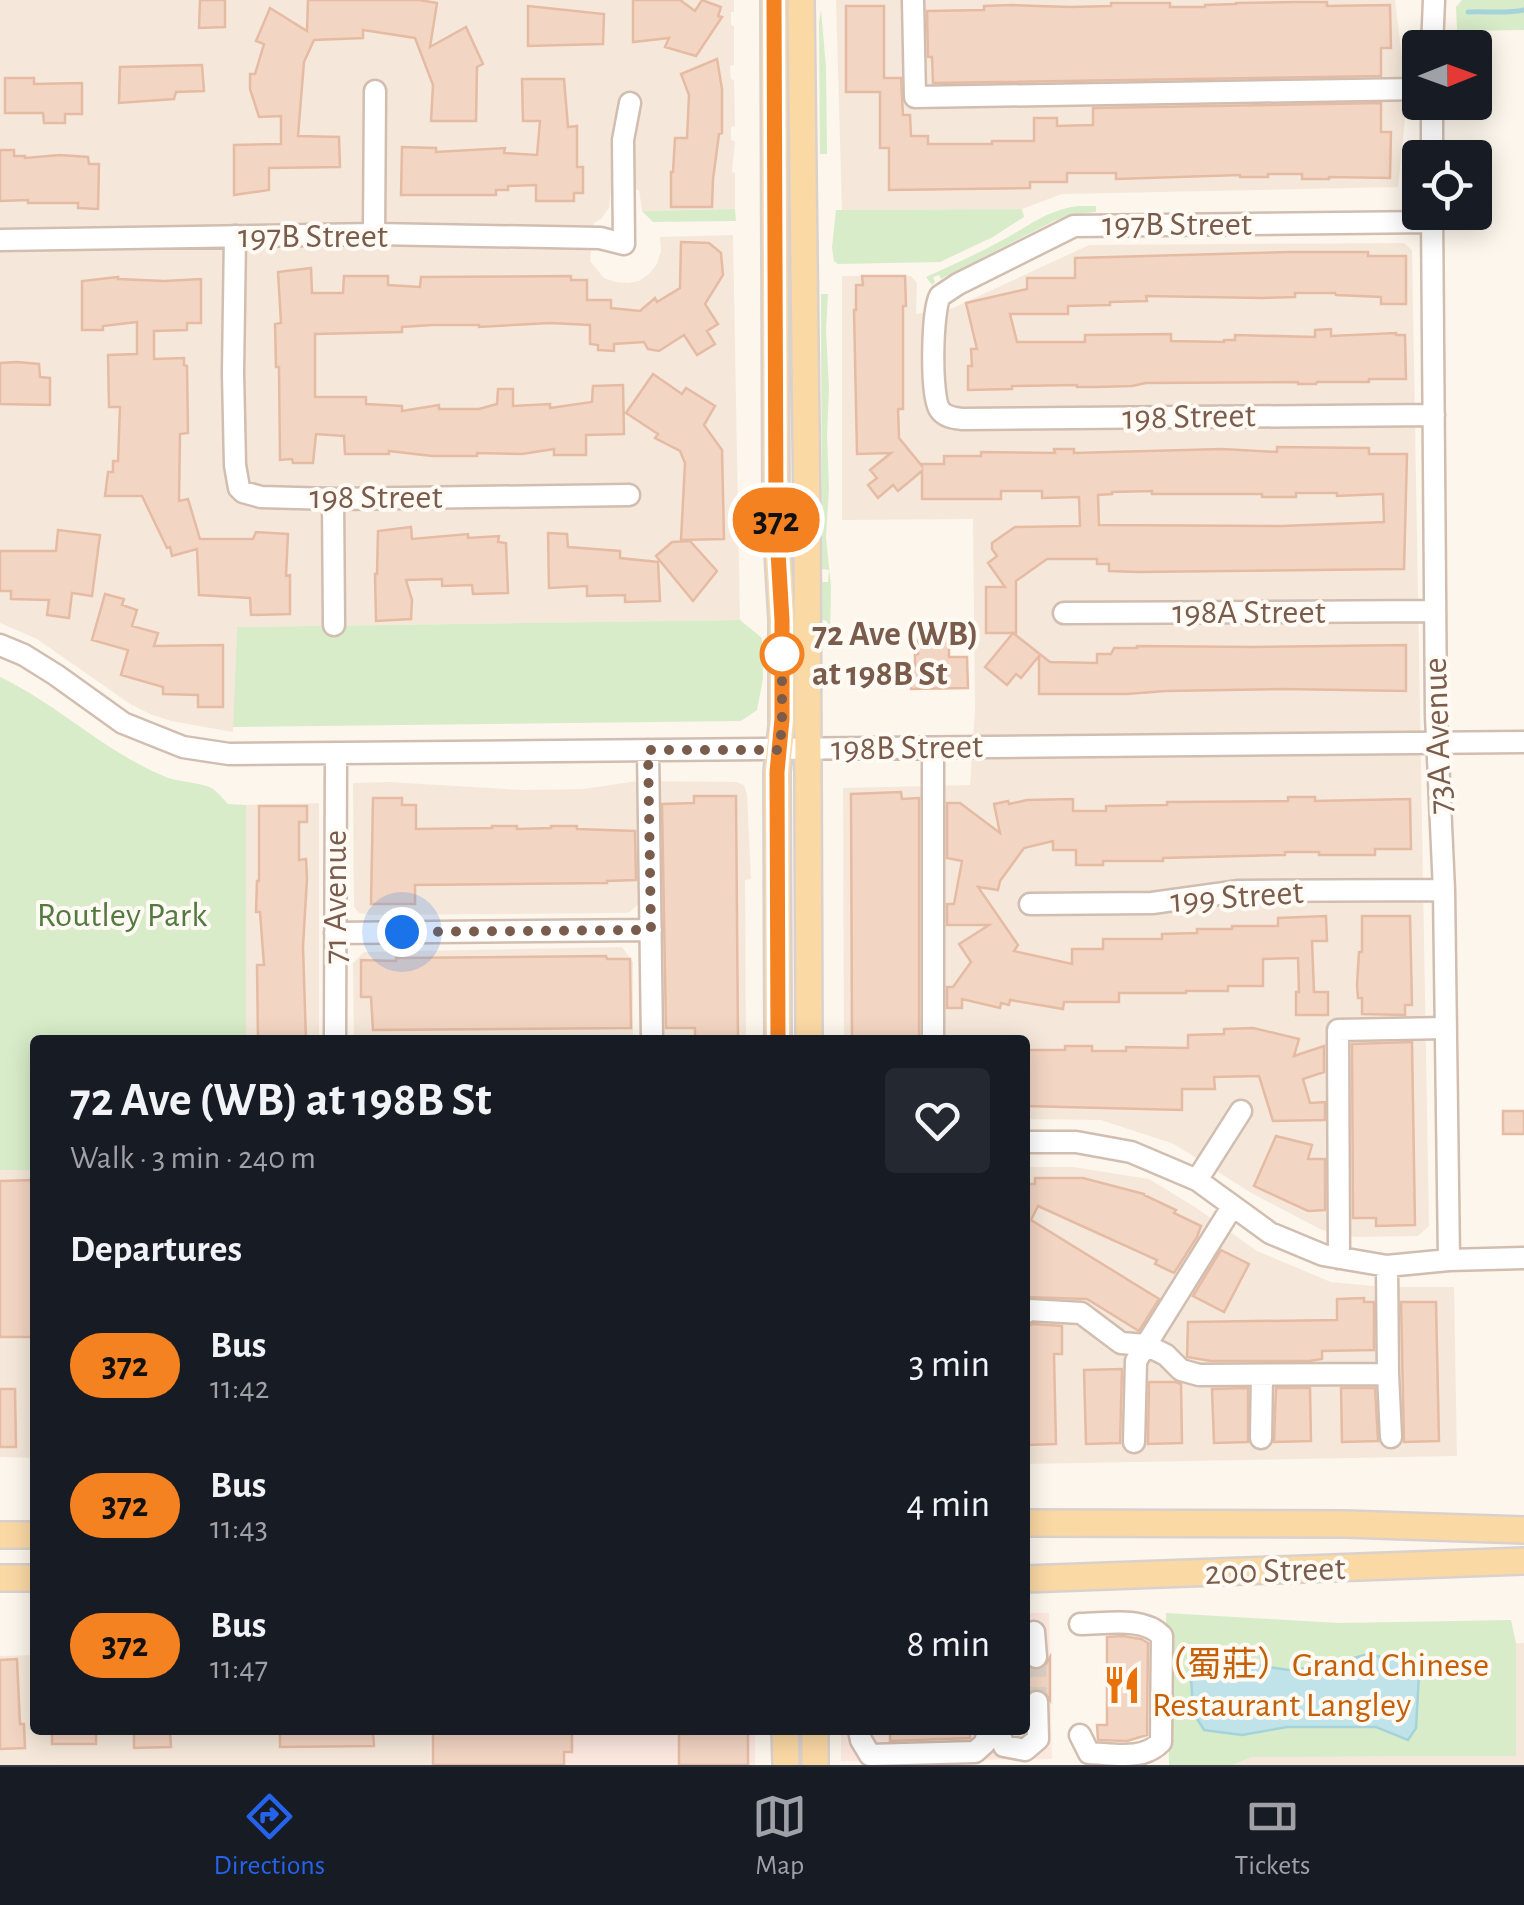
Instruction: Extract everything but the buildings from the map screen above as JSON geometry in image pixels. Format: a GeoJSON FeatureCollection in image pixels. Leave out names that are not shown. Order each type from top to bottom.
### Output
{"type":"FeatureCollection","features":[{"type":"Feature","properties":{"kind":"main road"},"geometry":{"type":"LineString","coordinates":[[774,0],[776,518],[782,620],[782,719],[777,772],[778,1035]]}},
{"type":"Feature","properties":{"kind":"main road"},"geometry":{"type":"LineString","coordinates":[[800,0],[810,1035]]}},
{"type":"Feature","properties":{"kind":"main road","name":"200 Street"},"geometry":{"type":"LineString","coordinates":[[1030,1523],[1346,1524],[1524,1530]]}},
{"type":"Feature","properties":{"kind":"main road"},"geometry":{"type":"LineString","coordinates":[[0,1535],[30,1535]]}},
{"type":"Feature","properties":{"kind":"main road","name":"200 Street"},"geometry":{"type":"LineString","coordinates":[[1030,1579],[1524,1561]]}},
{"type":"Feature","properties":{"kind":"main road"},"geometry":{"type":"LineString","coordinates":[[0,1578],[30,1578]]}},
{"type":"Feature","properties":{"kind":"main road"},"geometry":{"type":"LineString","coordinates":[[785,1735],[786,1765]]}},
{"type":"Feature","properties":{"kind":"main road"},"geometry":{"type":"LineString","coordinates":[[814,1735],[815,1765]]}},
{"type":"Feature","properties":{"kind":"street"},"geometry":{"type":"LineString","coordinates":[[913,0],[915,98],[1402,89]]}},
{"type":"Feature","properties":{"kind":"street"},"geometry":{"type":"LineString","coordinates":[[1433,30],[1434,0]]}},
{"type":"Feature","properties":{"kind":"street"},"geometry":{"type":"LineString","coordinates":[[374,92],[374,234]]}},
{"type":"Feature","properties":{"kind":"street","name":"197B Street"},"geometry":{"type":"LineString","coordinates":[[0,240],[374,234],[600,238],[624,244],[623,140],[630,103]]}},
{"type":"Feature","properties":{"kind":"street","name":"197B Street"},"geometry":{"type":"LineString","coordinates":[[946,415],[938,406],[934,391],[934,314],[940,296],[1067,228],[1402,218]]}},
{"type":"Feature","properties":{"kind":"street","name":"73A Avenue"},"geometry":{"type":"LineString","coordinates":[[1432,230],[1436,743],[1444,890],[1450,1260]]}},
{"type":"Feature","properties":{"kind":"street","name":"198 Street"},"geometry":{"type":"LineString","coordinates":[[235,236],[235,464],[236,479],[243,492],[260,497],[333,499],[630,495]]}},
{"type":"Feature","properties":{"kind":"street","name":"198 Street"},"geometry":{"type":"LineString","coordinates":[[946,415],[973,419],[1434,415]]}},
{"type":"Feature","properties":{"kind":"street"},"geometry":{"type":"LineString","coordinates":[[333,499],[334,626]]}},
{"type":"Feature","properties":{"kind":"street","name":"198A Street"},"geometry":{"type":"LineString","coordinates":[[1064,613],[1435,611]]}},
{"type":"Feature","properties":{"kind":"street","name":"198B Street"},"geometry":{"type":"LineString","coordinates":[[0,645],[56,675],[123,724],[183,747],[229,754],[1524,742]]}},
{"type":"Feature","properties":{"kind":"street"},"geometry":{"type":"LineString","coordinates":[[933,748],[933,1035]]}},
{"type":"Feature","properties":{"kind":"street"},"geometry":{"type":"LineString","coordinates":[[648,750],[652,1035]]}},
{"type":"Feature","properties":{"kind":"street","name":"71 Avenue"},"geometry":{"type":"LineString","coordinates":[[335,1035],[336,754]]}},
{"type":"Feature","properties":{"kind":"street","name":"199 Street"},"geometry":{"type":"LineString","coordinates":[[1030,904],[1152,903],[1239,891],[1444,890]]}},
{"type":"Feature","properties":{"kind":"street"},"geometry":{"type":"LineString","coordinates":[[335,933],[651,930]]}},
{"type":"Feature","properties":{"kind":"street"},"geometry":{"type":"LineString","coordinates":[[1340,1258],[1338,1030],[1446,1028]]}},
{"type":"Feature","properties":{"kind":"street"},"geometry":{"type":"LineString","coordinates":[[1196,1180],[1241,1112]]}},
{"type":"Feature","properties":{"kind":"street"},"geometry":{"type":"LineString","coordinates":[[1030,1142],[1076,1142],[1131,1152],[1196,1180],[1270,1233],[1323,1255],[1387,1266],[1524,1258]]}},
{"type":"Feature","properties":{"kind":"street"},"geometry":{"type":"LineString","coordinates":[[1134,1442],[1136,1361],[1232,1207]]}},
{"type":"Feature","properties":{"kind":"street"},"geometry":{"type":"LineString","coordinates":[[1387,1266],[1391,1437]]}},
{"type":"Feature","properties":{"kind":"street"},"geometry":{"type":"LineString","coordinates":[[1030,1310],[1082,1313],[1121,1343],[1146,1345],[1166,1355],[1181,1370],[1199,1375],[1388,1374]]}},
{"type":"Feature","properties":{"kind":"street"},"geometry":{"type":"LineString","coordinates":[[1262,1375],[1262,1438]]}},
{"type":"Feature","properties":{"kind":"street"},"geometry":{"type":"LineString","coordinates":[[1080,1624],[1134,1623],[1152,1626],[1162,1636],[1161,1742],[1141,1754],[1089,1753],[1080,1735]]}},
{"type":"Feature","properties":{"kind":"street"},"geometry":{"type":"LineString","coordinates":[[1034,1632],[1036,1657]]}},
{"type":"Feature","properties":{"kind":"street"},"geometry":{"type":"LineString","coordinates":[[1000,1735],[1004,1746],[1025,1750],[1038,1739],[1033,1714]]}},
{"type":"Feature","properties":{"kind":"street"},"geometry":{"type":"LineString","coordinates":[[860,1735],[870,1754],[976,1752],[986,1735]]}},
{"type":"Feature","properties":{"kind":"shaded area"},"geometry":{"type":"Polygon","coordinates":[[[0,0],[734,0],[734,65],[730,66],[734,80],[735,126],[731,127],[731,140],[735,141],[735,209],[642,211],[639,190],[611,189],[609,208],[594,223],[590,261],[604,278],[615,282],[639,281],[657,264],[660,237],[733,235],[740,620],[237,627],[233,732],[150,714],[37,639],[0,623],[0,0]]]}},
{"type":"Feature","properties":{"kind":"shaded area"},"geometry":{"type":"Polygon","coordinates":[[[836,0],[1395,0],[1405,120],[1398,187],[1062,194],[1022,209],[842,210],[836,0]]]}},
{"type":"Feature","properties":{"kind":"shaded area"},"geometry":{"type":"Polygon","coordinates":[[[1404,243],[1412,250],[1429,1226],[1418,1236],[1355,1237],[1322,1230],[1253,1194],[1174,1144],[1101,1120],[1030,1119],[1030,1035],[844,1035],[843,788],[970,785],[975,710],[973,519],[842,520],[842,276],[911,276],[917,283],[916,314],[953,308],[1089,245],[1404,243]]]}},
{"type":"Feature","properties":{"kind":"shaded area"},"geometry":{"type":"Polygon","coordinates":[[[638,781],[744,785],[751,879],[745,880],[746,1035],[659,1035],[642,906],[638,904],[625,913],[371,915],[359,913],[354,907],[353,783],[583,789],[638,781]]]}},
{"type":"Feature","properties":{"kind":"shaded area"},"geometry":{"type":"Polygon","coordinates":[[[319,803],[319,1035],[246,1035],[246,805],[319,803]]]}},
{"type":"Feature","properties":{"kind":"shaded area"},"geometry":{"type":"Polygon","coordinates":[[[622,947],[633,962],[633,1035],[354,1035],[353,963],[364,952],[622,947]]]}},
{"type":"Feature","properties":{"kind":"shaded area"},"geometry":{"type":"Polygon","coordinates":[[[1030,1167],[1073,1167],[1149,1179],[1257,1251],[1331,1282],[1454,1287],[1457,1456],[1030,1464],[1030,1167]]]}},
{"type":"Feature","properties":{"kind":"shaded area"},"geometry":{"type":"Polygon","coordinates":[[[0,1170],[30,1170],[30,1458],[0,1457],[0,1170]]]}},
{"type":"Feature","properties":{"kind":"shaded area"},"geometry":{"type":"Polygon","coordinates":[[[1030,1613],[1049,1613],[1052,1759],[841,1761],[841,1735],[1030,1735],[1030,1613]]]}},
{"type":"Feature","properties":{"kind":"shaded area"},"geometry":{"type":"Polygon","coordinates":[[[1516,1643],[1524,1643],[1524,1765],[1233,1765],[1252,1757],[1516,1756],[1516,1643]]]}},
{"type":"Feature","properties":{"kind":"shaded area"},"geometry":{"type":"Polygon","coordinates":[[[30,1655],[30,1735],[430,1735],[431,1765],[0,1765],[0,1656],[30,1655]]]}},
{"type":"Feature","properties":{"kind":"shaded area"},"geometry":{"type":"Polygon","coordinates":[[[430,1735],[755,1735],[755,1765],[431,1765],[430,1735]]]}},
{"type":"Feature","properties":{"kind":"green space"},"geometry":{"type":"Polygon","coordinates":[[[1462,0],[1524,0],[1524,30],[1457,30],[1456,7],[1462,0]]]}},
{"type":"Feature","properties":{"kind":"green space"},"geometry":{"type":"Polygon","coordinates":[[[821,10],[826,67],[827,154],[820,154],[821,10]]]}},
{"type":"Feature","properties":{"kind":"green space"},"geometry":{"type":"Polygon","coordinates":[[[1079,206],[1096,206],[1096,212],[1054,221],[941,279],[939,275],[933,277],[932,285],[926,277],[1047,215],[1079,206]]]}},
{"type":"Feature","properties":{"kind":"green space"},"geometry":{"type":"Polygon","coordinates":[[[735,209],[736,221],[653,222],[642,211],[735,209]]]}},
{"type":"Feature","properties":{"kind":"green space"},"geometry":{"type":"Polygon","coordinates":[[[1022,209],[1024,217],[940,262],[834,261],[836,210],[1022,209]]]}},
{"type":"Feature","properties":{"kind":"green space"},"geometry":{"type":"Polygon","coordinates":[[[821,294],[828,294],[826,538],[831,586],[830,641],[823,640],[822,635],[827,634],[827,621],[822,620],[822,582],[828,582],[829,570],[822,569],[821,294]]]}},
{"type":"Feature","properties":{"kind":"green space"},"geometry":{"type":"Polygon","coordinates":[[[740,620],[762,638],[763,678],[757,710],[741,721],[233,727],[237,627],[740,620]]]}},
{"type":"Feature","properties":{"kind":"green space","name":"Routley Park"},"geometry":{"type":"Polygon","coordinates":[[[0,677],[144,767],[171,779],[207,786],[228,804],[246,805],[246,1035],[30,1035],[30,1170],[0,1170],[0,677]]]}},
{"type":"Feature","properties":{"kind":"green space"},"geometry":{"type":"Polygon","coordinates":[[[1166,1613],[1339,1623],[1511,1620],[1516,1643],[1516,1756],[1252,1757],[1233,1765],[1169,1765],[1166,1613]]]}},
{"type":"Feature","properties":{"kind":"water"},"geometry":{"type":"Polygon","coordinates":[[[1199,1653],[1289,1670],[1325,1666],[1368,1654],[1400,1661],[1419,1674],[1416,1728],[1408,1740],[1376,1727],[1287,1727],[1242,1735],[1204,1730],[1193,1712],[1190,1659],[1199,1653]]]}},
{"type":"Feature","properties":{"kind":"waterway"},"geometry":{"type":"LineString","coordinates":[[1468,12],[1524,10]]}},
{"type":"Feature","properties":{"kind":"tunnel"},"geometry":{"type":"LineString","coordinates":[[1036,1657],[1037,1702]]}},
{"type":"Feature","properties":{"kind":"bus line","name":"372"},"geometry":{"type":"LineString","coordinates":[[774,0],[776,518],[782,620],[782,719],[777,772],[778,1035]]}},
{"type":"Feature","properties":{"kind":"place","name":"72 Ave (WB) at 198B St"},"geometry":{"type":"Point","coordinates":[782,654]}},
{"type":"Feature","properties":{"kind":"place","name":"（蜀莊）Grand Chinese Restaurant Langley"},"geometry":{"type":"Point","coordinates":[1122,1685]}},
{"type":"Feature","properties":{"kind":"route"},"geometry":{"type":"LineString","coordinates":[[402,932],[651,930],[648,750],[780,750],[782,654]]}}]}
